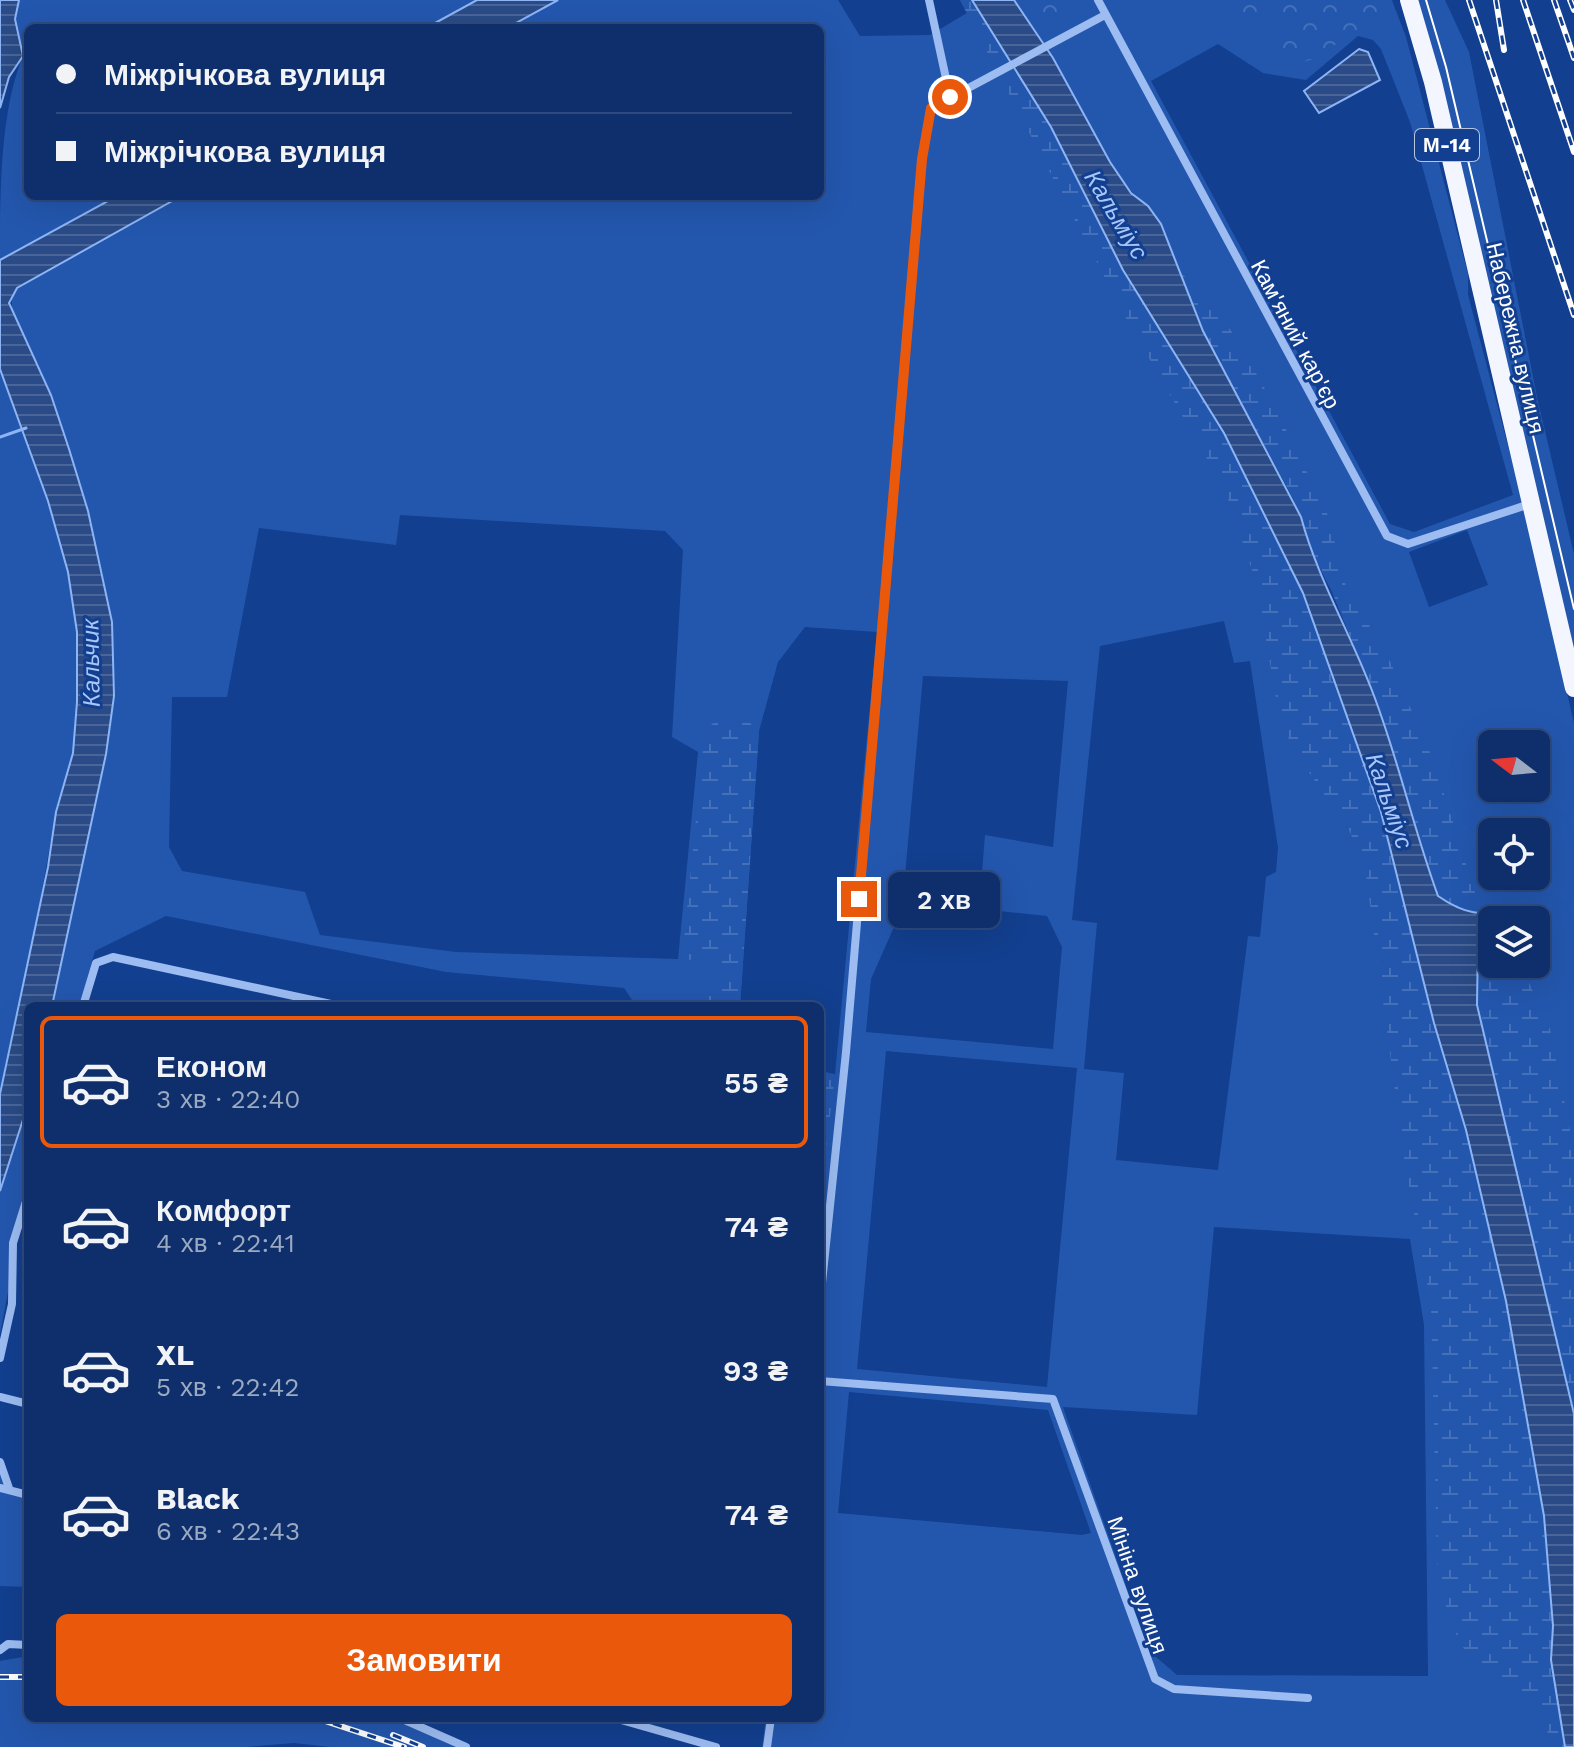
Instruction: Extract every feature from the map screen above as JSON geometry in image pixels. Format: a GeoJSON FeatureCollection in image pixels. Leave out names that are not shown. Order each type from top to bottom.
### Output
{"type":"FeatureCollection","features":[{"type":"Feature","properties":{"kind":"highway","name":"Набережна вулиця"},"geometry":{"type":"LineString","coordinates":[[1409,0],[1433,82],[1574,688]]}},
{"type":"Feature","properties":{"kind":"street"},"geometry":{"type":"LineString","coordinates":[[929,0],[950,97]]}},
{"type":"Feature","properties":{"kind":"street","name":"Кам'яний кар'єр"},"geometry":{"type":"LineString","coordinates":[[1098,0],[1387,536],[1408,544],[1530,504]]}},
{"type":"Feature","properties":{"kind":"street"},"geometry":{"type":"LineString","coordinates":[[824,1218],[848,1037],[922,159],[931,108],[1060,36],[1105,15]]}},
{"type":"Feature","properties":{"kind":"street"},"geometry":{"type":"LineString","coordinates":[[84,1002],[96,963],[113,957],[321,1002]]}},
{"type":"Feature","properties":{"kind":"street"},"geometry":{"type":"LineString","coordinates":[[0,1358],[10,1317],[15,1266],[13,1243],[24,1208]]}},
{"type":"Feature","properties":{"kind":"street"},"geometry":{"type":"LineString","coordinates":[[15,1266],[24,1268]]}},
{"type":"Feature","properties":{"kind":"street","name":"Мініна вулиця"},"geometry":{"type":"LineString","coordinates":[[824,1381],[1053,1399],[1155,1679],[1174,1689],[1308,1698]]}},
{"type":"Feature","properties":{"kind":"street"},"geometry":{"type":"LineString","coordinates":[[0,1397],[24,1403]]}},
{"type":"Feature","properties":{"kind":"street"},"geometry":{"type":"LineString","coordinates":[[0,1462],[4,1488],[24,1494]]}},
{"type":"Feature","properties":{"kind":"street"},"geometry":{"type":"LineString","coordinates":[[0,1650],[8,1644],[24,1645]]}},
{"type":"Feature","properties":{"kind":"street"},"geometry":{"type":"LineString","coordinates":[[415,1722],[466,1747]]}},
{"type":"Feature","properties":{"kind":"street"},"geometry":{"type":"LineString","coordinates":[[628,1722],[716,1747]]}},
{"type":"Feature","properties":{"kind":"street"},"geometry":{"type":"LineString","coordinates":[[767,1747],[770,1722]]}},
{"type":"Feature","properties":{"kind":"green space"},"geometry":{"type":"Polygon","coordinates":[[[19,0],[477,0],[433,24],[24,24],[24,200],[110,200],[0,260],[1,181],[6,127],[15,78],[23,56],[15,19],[19,0]]]}},
{"type":"Feature","properties":{"kind":"green space"},"geometry":{"type":"Polygon","coordinates":[[[558,0],[838,0],[860,36],[930,35],[967,13],[960,0],[972,0],[1154,321],[1408,914],[1434,1023],[1565,1747],[762,1747],[765,1722],[824,1722],[824,1072],[835,1074],[877,632],[805,627],[778,662],[759,731],[740,1002],[633,1002],[624,988],[446,972],[166,916],[95,951],[80,1002],[53,1002],[106,754],[114,696],[112,622],[88,511],[51,395],[12,314],[12,295],[17,288],[174,200],[824,200],[824,24],[514,24],[558,0]],[[400,515],[396,545],[259,528],[227,697],[172,697],[169,847],[182,871],[305,892],[320,935],[456,952],[678,959],[698,752],[672,737],[683,550],[665,531],[400,515]],[[1224,621],[1100,646],[1072,920],[1097,923],[1084,1069],[1124,1073],[1116,1160],[1218,1170],[1248,936],[1260,937],[1266,877],[1276,872],[1278,848],[1250,661],[1234,663],[1224,621]],[[923,676],[902,909],[871,979],[866,1032],[1053,1049],[1062,947],[1047,916],[979,909],[985,835],[1053,847],[1068,681],[923,676]],[[886,1051],[857,1369],[1047,1387],[1077,1068],[886,1051]],[[1214,1227],[1197,1415],[1063,1407],[1149,1651],[1177,1675],[1428,1676],[1424,1325],[1410,1239],[1214,1227]],[[849,1392],[838,1513],[1082,1535],[1091,1533],[1048,1410],[849,1392]]]}},
{"type":"Feature","properties":{"kind":"green space"},"geometry":{"type":"Polygon","coordinates":[[[960,0],[972,0],[1051,127],[1123,270],[1224,433],[1303,593],[1381,812],[1434,1023],[1466,1130],[1506,1301],[1544,1516],[1553,1626],[1551,1660],[1565,1747],[1551,1747],[1543,1712],[1485,1674],[1474,1662],[1457,1636],[1442,1592],[1437,1560],[1431,1305],[1405,1165],[1365,867],[1349,830],[1293,749],[1279,715],[1256,582],[1225,490],[1127,320],[960,0]]]}},
{"type":"Feature","properties":{"kind":"green space"},"geometry":{"type":"Polygon","coordinates":[[[1014,0],[1392,0],[1406,37],[1468,274],[1468,295],[1524,506],[1574,723],[1574,1414],[1500,1107],[1483,978],[1550,978],[1550,906],[1478,906],[1294,500],[1203,331],[1148,206],[1132,192],[1106,158],[1050,54],[1014,0]],[[1358,36],[1306,80],[1263,73],[1218,44],[1151,81],[1390,524],[1414,532],[1513,495],[1410,122],[1381,49],[1373,40],[1358,36]],[[1467,530],[1409,552],[1429,607],[1488,585],[1467,530]]]}},
{"type":"Feature","properties":{"kind":"green space"},"geometry":{"type":"Polygon","coordinates":[[[1027,0],[1079,0],[1069,14],[1048,22],[1036,15],[1027,0]]]}},
{"type":"Feature","properties":{"kind":"green space"},"geometry":{"type":"Polygon","coordinates":[[[1210,0],[1378,0],[1386,21],[1381,32],[1350,35],[1313,59],[1292,65],[1280,57],[1282,21],[1275,13],[1265,11],[1235,15],[1220,9],[1210,0]]]}},
{"type":"Feature","properties":{"kind":"green space"},"geometry":{"type":"Polygon","coordinates":[[[1416,0],[1445,0],[1469,52],[1537,397],[1574,554],[1574,651],[1416,0]]]}},
{"type":"Feature","properties":{"kind":"green space"},"geometry":{"type":"Polygon","coordinates":[[[1176,268],[1206,297],[1237,339],[1276,409],[1327,513],[1346,586],[1389,659],[1434,762],[1479,906],[1478,915],[1470,914],[1438,896],[1378,705],[1332,592],[1310,549],[1294,500],[1203,331],[1176,268]]]}},
{"type":"Feature","properties":{"kind":"green space"},"geometry":{"type":"Polygon","coordinates":[[[0,369],[38,464],[58,530],[77,630],[79,675],[72,759],[55,815],[0,1094],[0,369]]]}},
{"type":"Feature","properties":{"kind":"green space"},"geometry":{"type":"Polygon","coordinates":[[[724,716],[744,718],[759,731],[740,1002],[698,1002],[715,992],[719,968],[711,959],[682,960],[705,729],[724,716]]]}},
{"type":"Feature","properties":{"kind":"green space"},"geometry":{"type":"Polygon","coordinates":[[[1478,937],[1478,978],[1527,978],[1550,1029],[1574,1151],[1574,1414],[1477,1005],[1478,937]]]}},
{"type":"Feature","properties":{"kind":"green space"},"geometry":{"type":"Polygon","coordinates":[[[824,1072],[835,1075],[824,1164],[824,1072]]]}},
{"type":"Feature","properties":{"kind":"green space"},"geometry":{"type":"Polygon","coordinates":[[[24,1116],[24,1199],[9,1243],[9,1287],[0,1334],[0,1191],[24,1116]]]}},
{"type":"Feature","properties":{"kind":"green space"},"geometry":{"type":"Polygon","coordinates":[[[0,1469],[10,1487],[24,1492],[24,1587],[0,1586],[0,1469]]]}},
{"type":"Feature","properties":{"kind":"green space"},"geometry":{"type":"Polygon","coordinates":[[[24,1657],[24,1722],[409,1722],[462,1747],[330,1747],[294,1743],[246,1747],[0,1747],[0,1661],[24,1657]]]}},
{"type":"Feature","properties":{"kind":"water"},"geometry":{"type":"Polygon","coordinates":[[[0,0],[19,0],[15,19],[23,56],[9,77],[0,108],[0,0]]]}},
{"type":"Feature","properties":{"kind":"water"},"geometry":{"type":"Polygon","coordinates":[[[477,0],[558,0],[514,24],[433,24],[477,0]]]}},
{"type":"Feature","properties":{"kind":"water","name":"Кальміус"},"geometry":{"type":"Polygon","coordinates":[[[972,0],[1014,0],[1053,58],[1110,162],[1131,193],[1148,206],[1161,224],[1203,331],[1301,517],[1317,564],[1377,704],[1438,896],[1456,907],[1478,913],[1477,1005],[1574,1414],[1574,1747],[1565,1747],[1551,1660],[1553,1626],[1544,1516],[1506,1301],[1466,1130],[1434,1023],[1381,812],[1303,593],[1224,433],[1123,270],[1051,127],[972,0]]]}},
{"type":"Feature","properties":{"kind":"water"},"geometry":{"type":"Polygon","coordinates":[[[1359,49],[1368,52],[1380,80],[1319,113],[1304,91],[1359,49]]]}},
{"type":"Feature","properties":{"kind":"water","name":"Кальчик"},"geometry":{"type":"Polygon","coordinates":[[[110,200],[174,200],[17,288],[9,303],[51,395],[88,511],[112,622],[114,696],[106,754],[53,1002],[24,1002],[24,1116],[0,1191],[0,1094],[48,867],[56,812],[73,753],[77,632],[68,572],[48,501],[0,369],[0,260],[110,200]]]}},
{"type":"Feature","properties":{"kind":"waterway"},"geometry":{"type":"LineString","coordinates":[[0,437],[26,428]]}},
{"type":"Feature","properties":{"kind":"tram line"},"geometry":{"type":"LineString","coordinates":[[1426,0],[1446,67],[1574,609]]}},
{"type":"Feature","properties":{"kind":"railway"},"geometry":{"type":"LineString","coordinates":[[1469,0],[1574,315]]}},
{"type":"Feature","properties":{"kind":"railway"},"geometry":{"type":"LineString","coordinates":[[1496,0],[1504,50]]}},
{"type":"Feature","properties":{"kind":"railway"},"geometry":{"type":"LineString","coordinates":[[1523,0],[1574,152]]}},
{"type":"Feature","properties":{"kind":"railway"},"geometry":{"type":"LineString","coordinates":[[1554,0],[1574,58]]}},
{"type":"Feature","properties":{"kind":"railway"},"geometry":{"type":"LineString","coordinates":[[1570,0],[1574,10]]}},
{"type":"Feature","properties":{"kind":"railway"},"geometry":{"type":"LineString","coordinates":[[0,1677],[24,1677]]}},
{"type":"Feature","properties":{"kind":"railway"},"geometry":{"type":"LineString","coordinates":[[328,1722],[404,1747]]}},
{"type":"Feature","properties":{"kind":"railway"},"geometry":{"type":"LineString","coordinates":[[393,1735],[423,1747]]}},
{"type":"Feature","properties":{"kind":"route"},"geometry":{"type":"LineString","coordinates":[[859,899],[922,159],[931,108],[950,97]]}}]}
